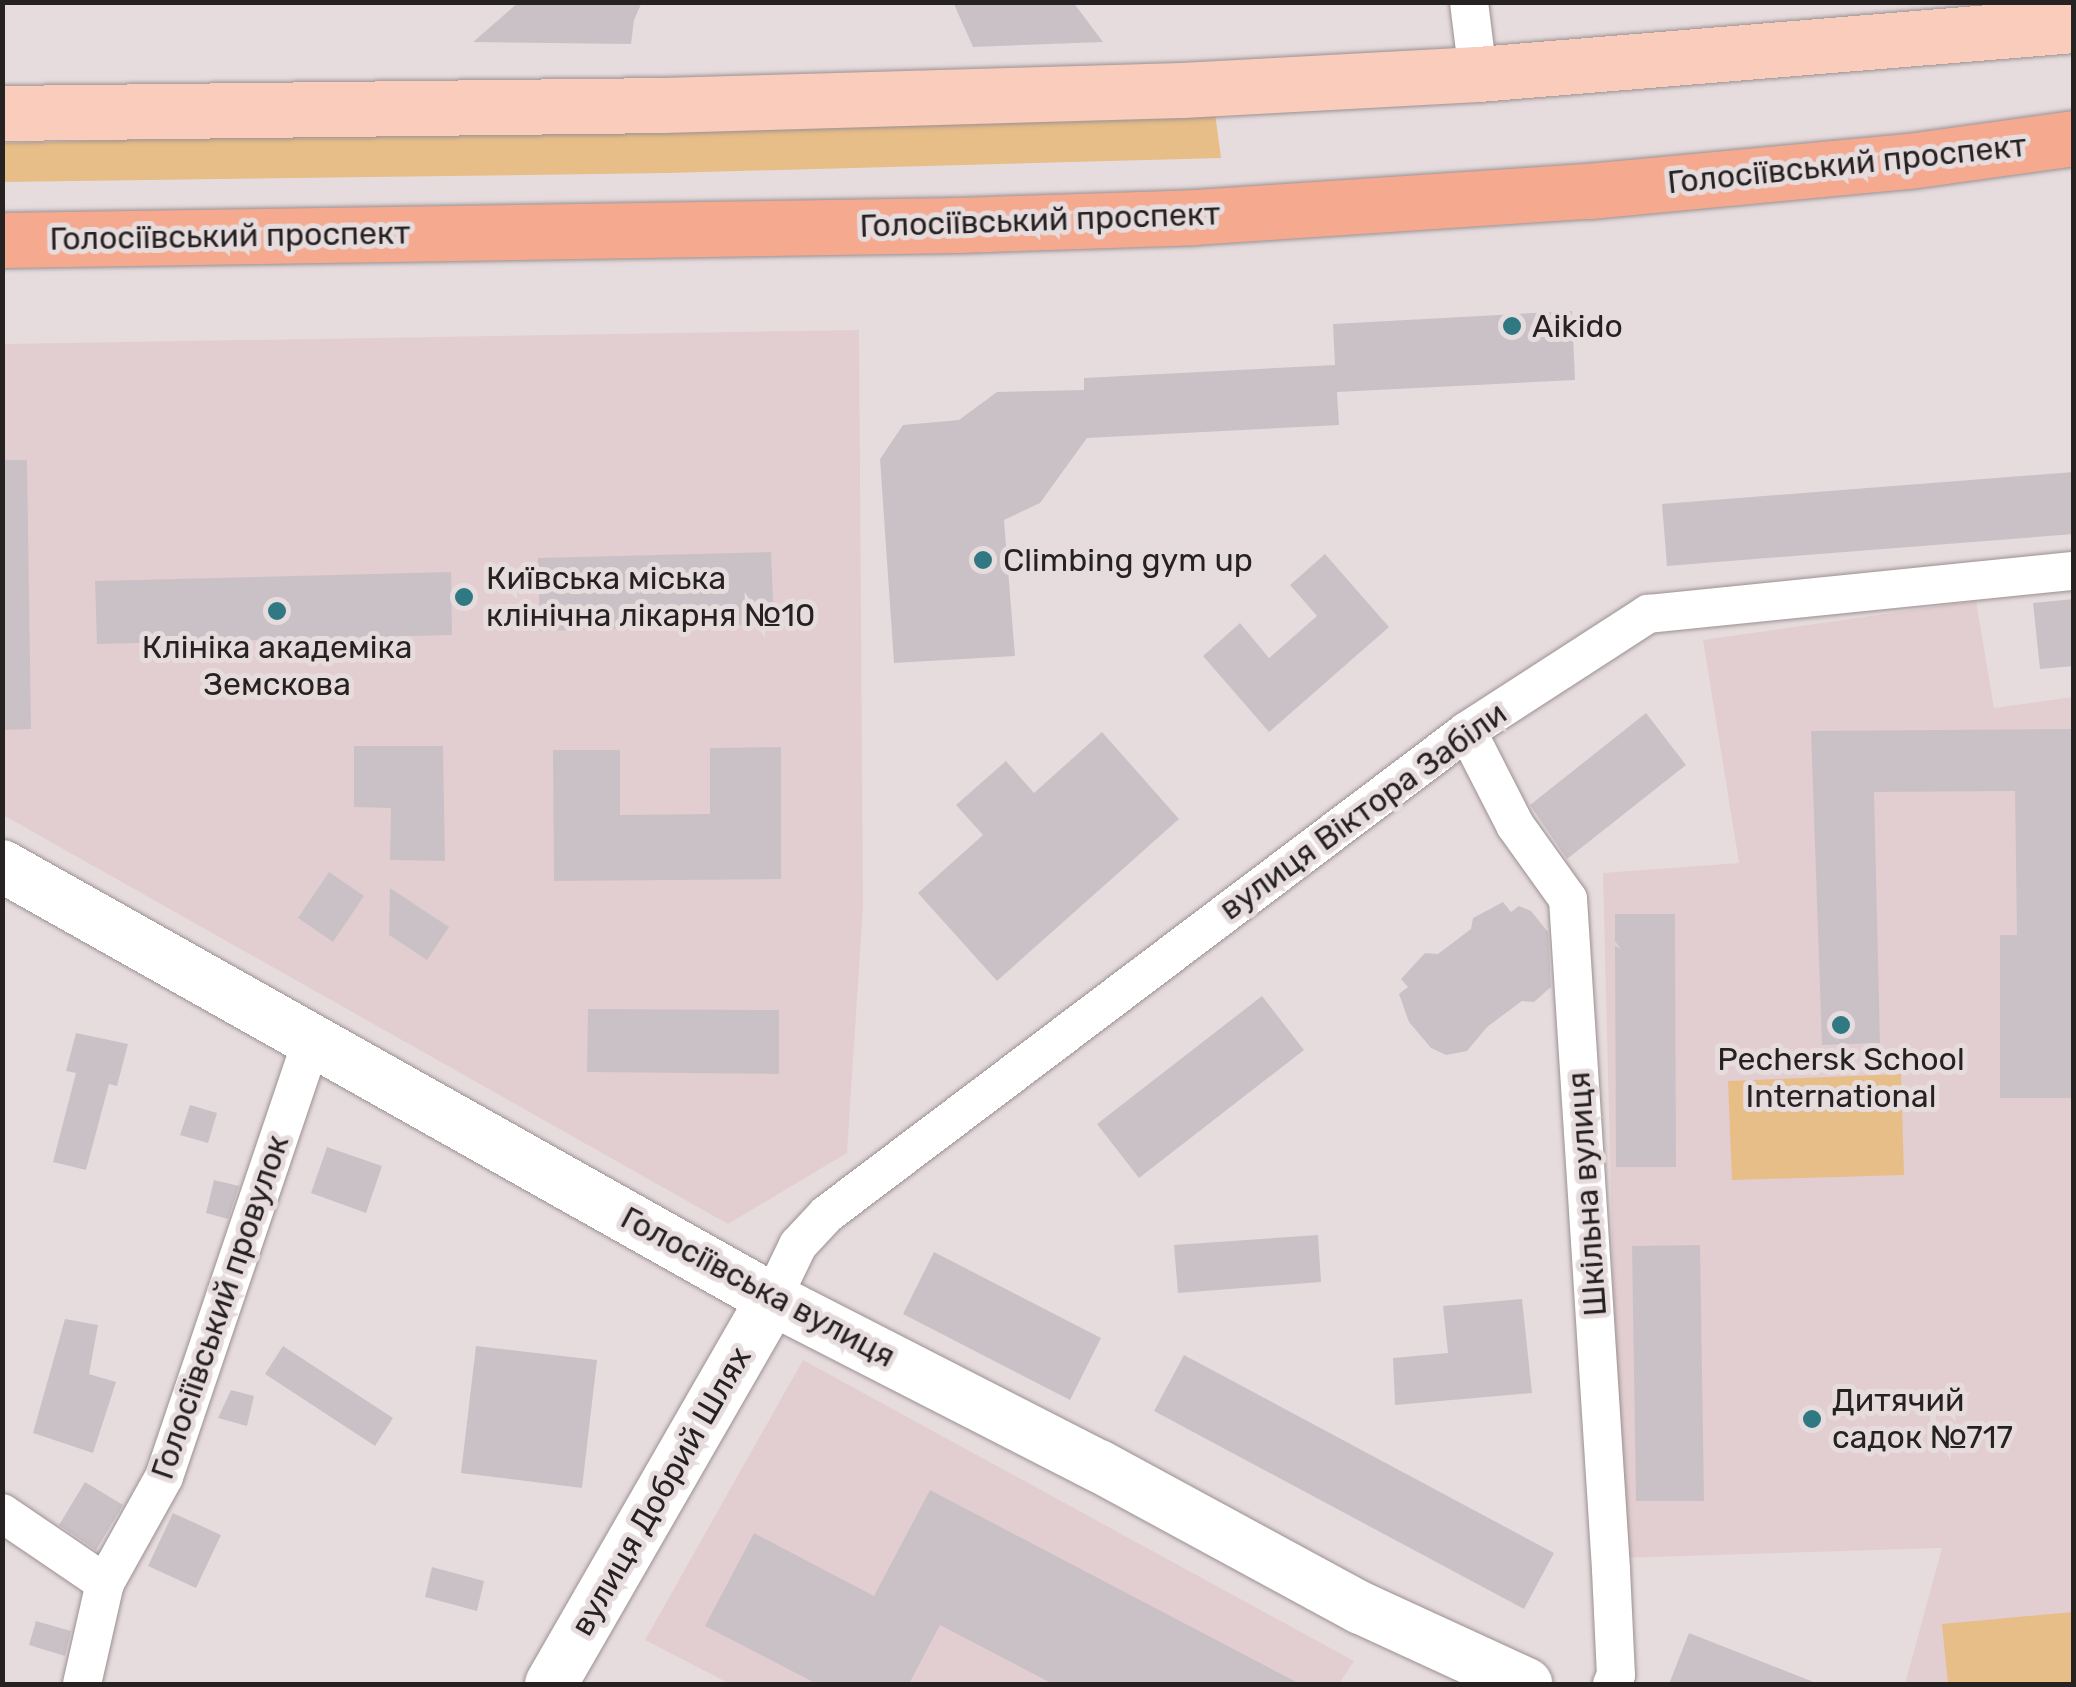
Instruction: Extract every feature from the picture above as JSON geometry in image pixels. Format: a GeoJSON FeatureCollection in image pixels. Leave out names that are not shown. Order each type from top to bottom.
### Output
{"type":"FeatureCollection","features":[{"type":"Feature","properties":{"kind":"highway","name":"Голосіївський проспект"},"geometry":{"type":"LineString","coordinates":[[2,240],[958,225],[1194,217],[1588,191],[1908,161],[2074,138]]}},
{"type":"Feature","properties":{"kind":"main road"},"geometry":{"type":"LineString","coordinates":[[2,113],[934,98],[1478,74],[2074,25]]}},
{"type":"Feature","properties":{"kind":"main road","name":"Голосіївська вулиця"},"geometry":{"type":"LineString","coordinates":[[2,866],[772,1298],[1099,1466],[1361,1608],[1526,1684]]}},
{"type":"Feature","properties":{"kind":"main road","name":"вулиця Добрий Шлях"},"geometry":{"type":"LineString","coordinates":[[550,1684],[772,1298]]}},
{"type":"Feature","properties":{"kind":"street"},"geometry":{"type":"LineString","coordinates":[[1469,2],[1478,74]]}},
{"type":"Feature","properties":{"kind":"street","name":"вулиця Віктора Забіли"},"geometry":{"type":"LineString","coordinates":[[772,1298],[798,1245],[827,1214],[1467,731],[1648,614],[2074,572]]}},
{"type":"Feature","properties":{"kind":"street","name":"Шкільна вулиця"},"geometry":{"type":"LineString","coordinates":[[1467,731],[1516,825],[1568,899],[1611,1570],[1616,1675],[1612,1684]]}},
{"type":"Feature","properties":{"kind":"street","name":"Голосіївський провулок"},"geometry":{"type":"LineString","coordinates":[[82,1684],[105,1582],[164,1477],[312,1040]]}},
{"type":"Feature","properties":{"kind":"street"},"geometry":{"type":"LineString","coordinates":[[2,1514],[105,1582]]}},
{"type":"Feature","properties":{"kind":"shaded area"},"geometry":{"type":"Polygon","coordinates":[[[1215,113],[1221,158],[667,173],[3,182],[2,143],[1215,113]]]}},
{"type":"Feature","properties":{"kind":"shaded area","name":"Київська міська клінічна лікарня №10"},"geometry":{"type":"Polygon","coordinates":[[[859,330],[863,906],[847,1153],[728,1224],[3,815],[3,344],[859,330]]]}},
{"type":"Feature","properties":{"kind":"shaded area"},"geometry":{"type":"Polygon","coordinates":[[[1976,601],[1994,708],[2073,697],[2073,1684],[1905,1684],[1942,1548],[1620,1558],[1603,873],[1739,863],[1703,640],[1976,601]]]}},
{"type":"Feature","properties":{"kind":"shaded area"},"geometry":{"type":"Polygon","coordinates":[[[1901,1074],[1904,1175],[1732,1180],[1728,1081],[1901,1074]]]}},
{"type":"Feature","properties":{"kind":"shaded area"},"geometry":{"type":"Polygon","coordinates":[[[803,1360],[1354,1661],[1339,1684],[730,1684],[645,1640],[803,1360]]]}},
{"type":"Feature","properties":{"kind":"shaded area"},"geometry":{"type":"Polygon","coordinates":[[[2073,1612],[2073,1684],[1948,1684],[1942,1624],[2073,1612]]]}},
{"type":"Feature","properties":{"kind":"building"},"geometry":{"type":"Polygon","coordinates":[[[519,2],[642,2],[634,20],[631,44],[473,42],[519,2]]]}},
{"type":"Feature","properties":{"kind":"building"},"geometry":{"type":"Polygon","coordinates":[[[953,2],[1073,2],[1103,42],[973,47],[953,2]]]}},
{"type":"Feature","properties":{"kind":"building"},"geometry":{"type":"Polygon","coordinates":[[[1572,311],[1575,380],[1337,392],[1339,425],[1087,438],[1040,503],[1004,520],[1015,656],[894,663],[880,459],[903,425],[959,420],[997,392],[1084,390],[1084,378],[1335,365],[1333,324],[1572,311]]]}},
{"type":"Feature","properties":{"kind":"building"},"geometry":{"type":"Polygon","coordinates":[[[2,460],[27,460],[31,729],[2,730],[2,460]]]}},
{"type":"Feature","properties":{"kind":"building"},"geometry":{"type":"Polygon","coordinates":[[[2074,472],[2074,534],[1667,566],[1662,504],[2074,472]]]}},
{"type":"Feature","properties":{"kind":"building"},"geometry":{"type":"Polygon","coordinates":[[[771,552],[774,624],[540,631],[538,558],[771,552]]]}},
{"type":"Feature","properties":{"kind":"building"},"geometry":{"type":"Polygon","coordinates":[[[1325,554],[1389,627],[1269,732],[1203,656],[1240,623],[1269,658],[1317,616],[1290,585],[1325,554]]]}},
{"type":"Feature","properties":{"kind":"building"},"geometry":{"type":"Polygon","coordinates":[[[451,572],[452,635],[97,644],[95,581],[451,572]]]}},
{"type":"Feature","properties":{"kind":"building"},"geometry":{"type":"Polygon","coordinates":[[[2074,599],[2074,666],[2040,669],[2033,603],[2074,599]]]}},
{"type":"Feature","properties":{"kind":"building"},"geometry":{"type":"Polygon","coordinates":[[[1646,713],[1686,765],[1567,859],[1530,805],[1646,713]]]}},
{"type":"Feature","properties":{"kind":"building"},"geometry":{"type":"Polygon","coordinates":[[[2074,729],[2074,1098],[2000,1098],[2000,935],[2017,935],[2015,791],[1874,792],[1880,1043],[1822,1045],[1811,731],[2074,729]]]}},
{"type":"Feature","properties":{"kind":"building"},"geometry":{"type":"Polygon","coordinates":[[[1102,732],[1179,819],[997,981],[918,893],[983,835],[956,805],[1006,761],[1034,793],[1102,732]]]}},
{"type":"Feature","properties":{"kind":"building"},"geometry":{"type":"Polygon","coordinates":[[[354,746],[443,746],[445,861],[390,860],[391,808],[354,807],[354,746]]]}},
{"type":"Feature","properties":{"kind":"building"},"geometry":{"type":"Polygon","coordinates":[[[781,747],[781,879],[554,881],[553,750],[620,750],[620,815],[710,814],[710,748],[781,747]]]}},
{"type":"Feature","properties":{"kind":"building"},"geometry":{"type":"Polygon","coordinates":[[[329,872],[364,896],[333,942],[298,918],[329,872]]]}},
{"type":"Feature","properties":{"kind":"building"},"geometry":{"type":"Polygon","coordinates":[[[390,888],[449,927],[427,960],[389,935],[390,888]]]}},
{"type":"Feature","properties":{"kind":"building"},"geometry":{"type":"Polygon","coordinates":[[[1503,902],[1511,912],[1519,906],[1531,911],[1548,932],[1551,987],[1534,1002],[1522,1001],[1487,1027],[1467,1051],[1446,1055],[1431,1048],[1409,1022],[1399,994],[1408,987],[1401,979],[1425,953],[1438,954],[1471,929],[1473,918],[1503,902]]]}},
{"type":"Feature","properties":{"kind":"building"},"geometry":{"type":"Polygon","coordinates":[[[1615,914],[1675,914],[1676,1167],[1616,1167],[1615,946],[1621,949],[1615,941],[1615,914]]]}},
{"type":"Feature","properties":{"kind":"building"},"geometry":{"type":"Polygon","coordinates":[[[1262,996],[1304,1050],[1139,1178],[1097,1124],[1262,996]]]}},
{"type":"Feature","properties":{"kind":"building"},"geometry":{"type":"Polygon","coordinates":[[[588,1009],[779,1010],[779,1074],[587,1072],[588,1009]]]}},
{"type":"Feature","properties":{"kind":"building"},"geometry":{"type":"Polygon","coordinates":[[[76,1033],[128,1044],[117,1086],[109,1084],[86,1170],[53,1162],[76,1073],[66,1071],[76,1033]]]}},
{"type":"Feature","properties":{"kind":"building"},"geometry":{"type":"Polygon","coordinates":[[[190,1105],[217,1113],[208,1143],[180,1135],[190,1105]]]}},
{"type":"Feature","properties":{"kind":"building"},"geometry":{"type":"Polygon","coordinates":[[[327,1147],[382,1166],[366,1213],[311,1193],[327,1147]]]}},
{"type":"Feature","properties":{"kind":"building"},"geometry":{"type":"Polygon","coordinates":[[[214,1180],[239,1186],[228,1219],[206,1213],[214,1180]]]}},
{"type":"Feature","properties":{"kind":"building"},"geometry":{"type":"Polygon","coordinates":[[[1318,1235],[1321,1282],[1178,1293],[1174,1245],[1318,1235]]]}},
{"type":"Feature","properties":{"kind":"building"},"geometry":{"type":"Polygon","coordinates":[[[1700,1245],[1704,1501],[1636,1501],[1632,1246],[1700,1245]]]}},
{"type":"Feature","properties":{"kind":"building"},"geometry":{"type":"Polygon","coordinates":[[[934,1252],[1101,1338],[1070,1400],[903,1314],[934,1252]]]}},
{"type":"Feature","properties":{"kind":"building"},"geometry":{"type":"Polygon","coordinates":[[[1522,1299],[1532,1393],[1395,1405],[1393,1358],[1448,1353],[1443,1306],[1522,1299]]]}},
{"type":"Feature","properties":{"kind":"building"},"geometry":{"type":"Polygon","coordinates":[[[65,1319],[98,1325],[89,1374],[116,1382],[93,1453],[33,1433],[65,1319]]]}},
{"type":"Feature","properties":{"kind":"building"},"geometry":{"type":"Polygon","coordinates":[[[283,1346],[393,1418],[375,1446],[265,1374],[283,1346]]]}},
{"type":"Feature","properties":{"kind":"building"},"geometry":{"type":"Polygon","coordinates":[[[476,1346],[597,1360],[582,1488],[461,1473],[476,1346]]]}},
{"type":"Feature","properties":{"kind":"building"},"geometry":{"type":"Polygon","coordinates":[[[1184,1355],[1554,1553],[1524,1609],[1154,1411],[1184,1355]]]}},
{"type":"Feature","properties":{"kind":"building"},"geometry":{"type":"Polygon","coordinates":[[[231,1390],[254,1396],[247,1426],[218,1418],[231,1390]]]}},
{"type":"Feature","properties":{"kind":"building"},"geometry":{"type":"Polygon","coordinates":[[[85,1482],[123,1505],[96,1550],[59,1525],[85,1482]]]}},
{"type":"Feature","properties":{"kind":"building"},"geometry":{"type":"Polygon","coordinates":[[[930,1490],[1300,1684],[1053,1684],[940,1625],[909,1684],[817,1684],[705,1626],[754,1533],[874,1596],[930,1490]]]}},
{"type":"Feature","properties":{"kind":"building"},"geometry":{"type":"Polygon","coordinates":[[[173,1513],[221,1535],[196,1588],[148,1566],[173,1513]]]}},
{"type":"Feature","properties":{"kind":"building"},"geometry":{"type":"Polygon","coordinates":[[[432,1567],[484,1581],[477,1611],[425,1597],[432,1567]]]}},
{"type":"Feature","properties":{"kind":"building"},"geometry":{"type":"Polygon","coordinates":[[[36,1621],[71,1631],[65,1656],[29,1645],[36,1621]]]}},
{"type":"Feature","properties":{"kind":"building"},"geometry":{"type":"Polygon","coordinates":[[[1689,1633],[1816,1683],[1816,1684],[1669,1684],[1689,1633]]]}},
{"type":"Feature","properties":{"kind":"place","name":"Aikido"},"geometry":{"type":"Point","coordinates":[1512,326]}},
{"type":"Feature","properties":{"kind":"place","name":"Climbing gym up"},"geometry":{"type":"Point","coordinates":[983,560]}},
{"type":"Feature","properties":{"kind":"place","name":"Київська міська клінічна лікарня №10"},"geometry":{"type":"Point","coordinates":[464,597]}},
{"type":"Feature","properties":{"kind":"place","name":"Клініка академіка Земскова"},"geometry":{"type":"Point","coordinates":[277,611]}},
{"type":"Feature","properties":{"kind":"place","name":"Pechersk School International"},"geometry":{"type":"Point","coordinates":[1841,1025]}},
{"type":"Feature","properties":{"kind":"place","name":"Дитячий садок №717"},"geometry":{"type":"Point","coordinates":[1812,1419]}}]}
